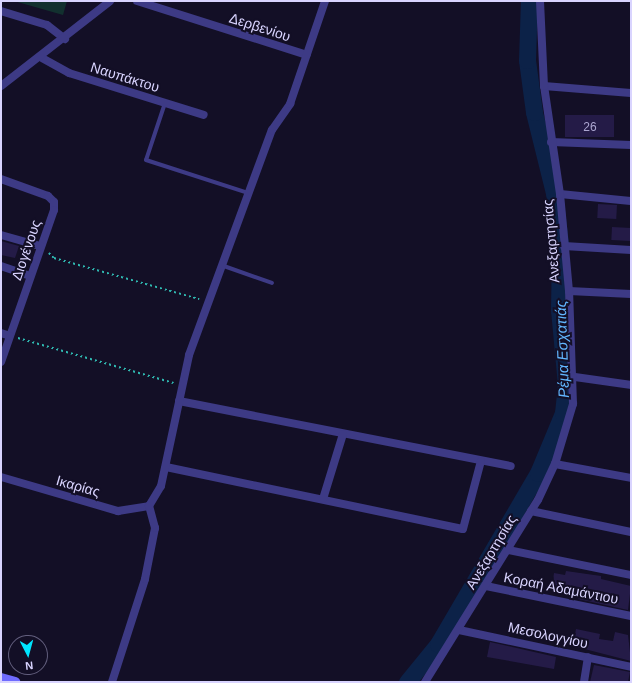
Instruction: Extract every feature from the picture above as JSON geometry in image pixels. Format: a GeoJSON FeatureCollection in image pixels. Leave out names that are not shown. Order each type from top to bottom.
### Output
{"type":"FeatureCollection","features":[{"type":"Feature","properties":{"kind":"street"},"geometry":{"type":"LineString","coordinates":[[1,86],[42,58],[110,1]]}},
{"type":"Feature","properties":{"kind":"street","name":"Δερβενίου"},"geometry":{"type":"LineString","coordinates":[[137,1],[307,55]]}},
{"type":"Feature","properties":{"kind":"street"},"geometry":{"type":"LineString","coordinates":[[112,682],[145,579],[155,528],[149,506],[161,486],[182,385],[207,302],[272,130],[290,104],[325,1]]}},
{"type":"Feature","properties":{"kind":"street","name":"Ανεξαρτησίας"},"geometry":{"type":"LineString","coordinates":[[425,682],[459,630],[531,511],[555,464],[570,418],[575,377],[560,194],[551,142],[544,86],[540,1]]}},
{"type":"Feature","properties":{"kind":"street"},"geometry":{"type":"LineString","coordinates":[[1,11],[47,25],[65,38]]}},
{"type":"Feature","properties":{"kind":"street","name":"Ναυπάκτου"},"geometry":{"type":"LineString","coordinates":[[42,58],[69,73],[204,114]]}},
{"type":"Feature","properties":{"kind":"street"},"geometry":{"type":"LineString","coordinates":[[544,86],[631,93]]}},
{"type":"Feature","properties":{"kind":"street"},"geometry":{"type":"LineString","coordinates":[[551,142],[631,145]]}},
{"type":"Feature","properties":{"kind":"street","name":"Διογένους"},"geometry":{"type":"LineString","coordinates":[[1,179],[48,196],[54,202],[1,362]]}},
{"type":"Feature","properties":{"kind":"street"},"geometry":{"type":"LineString","coordinates":[[560,194],[631,202]]}},
{"type":"Feature","properties":{"kind":"street"},"geometry":{"type":"LineString","coordinates":[[1,235],[40,246]]}},
{"type":"Feature","properties":{"kind":"street"},"geometry":{"type":"LineString","coordinates":[[564,246],[631,250]]}},
{"type":"Feature","properties":{"kind":"street"},"geometry":{"type":"LineString","coordinates":[[1,266],[30,276]]}},
{"type":"Feature","properties":{"kind":"street"},"geometry":{"type":"LineString","coordinates":[[568,291],[631,294]]}},
{"type":"Feature","properties":{"kind":"street"},"geometry":{"type":"LineString","coordinates":[[1,333],[10,336]]}},
{"type":"Feature","properties":{"kind":"street"},"geometry":{"type":"LineString","coordinates":[[575,377],[631,385]]}},
{"type":"Feature","properties":{"kind":"street"},"geometry":{"type":"LineString","coordinates":[[179,401],[511,466]]}},
{"type":"Feature","properties":{"kind":"street"},"geometry":{"type":"LineString","coordinates":[[323,499],[342,434]]}},
{"type":"Feature","properties":{"kind":"street"},"geometry":{"type":"LineString","coordinates":[[166,467],[463,529],[481,460]]}},
{"type":"Feature","properties":{"kind":"street"},"geometry":{"type":"LineString","coordinates":[[555,464],[631,478]]}},
{"type":"Feature","properties":{"kind":"street","name":"Ικαρίας"},"geometry":{"type":"LineString","coordinates":[[1,477],[118,511],[149,506]]}},
{"type":"Feature","properties":{"kind":"street"},"geometry":{"type":"LineString","coordinates":[[531,511],[631,532]]}},
{"type":"Feature","properties":{"kind":"street"},"geometry":{"type":"LineString","coordinates":[[508,550],[631,575]]}},
{"type":"Feature","properties":{"kind":"street","name":"Κοραή Αδαμάντιου"},"geometry":{"type":"LineString","coordinates":[[486,586],[631,616]]}},
{"type":"Feature","properties":{"kind":"street","name":"Μεσολογγίου"},"geometry":{"type":"LineString","coordinates":[[459,630],[631,667]]}},
{"type":"Feature","properties":{"kind":"street"},"geometry":{"type":"LineString","coordinates":[[584,682],[588,657]]}},
{"type":"Feature","properties":{"kind":"street"},"geometry":{"type":"LineString","coordinates":[[1,678],[16,682]]}},
{"type":"Feature","properties":{"kind":"lane"},"geometry":{"type":"LineString","coordinates":[[165,102],[146,160],[248,193]]}},
{"type":"Feature","properties":{"kind":"lane"},"geometry":{"type":"LineString","coordinates":[[221,265],[272,283]]}},
{"type":"Feature","properties":{"kind":"path"},"geometry":{"type":"LineString","coordinates":[[40,246],[54,258],[207,302]]}},
{"type":"Feature","properties":{"kind":"path"},"geometry":{"type":"LineString","coordinates":[[10,336],[182,385]]}},
{"type":"Feature","properties":{"kind":"green space"},"geometry":{"type":"Polygon","coordinates":[[[14,1],[67,1],[63,15],[14,1]]]}},
{"type":"Feature","properties":{"kind":"building"},"geometry":{"type":"Polygon","coordinates":[[[565,115],[614,115],[614,137],[565,137],[565,115]]]}},
{"type":"Feature","properties":{"kind":"building"},"geometry":{"type":"Polygon","coordinates":[[[598,204],[617,205],[616,219],[597,218],[598,204]]]}},
{"type":"Feature","properties":{"kind":"building"},"geometry":{"type":"Polygon","coordinates":[[[612,227],[631,228],[630,241],[611,240],[612,227]]]}},
{"type":"Feature","properties":{"kind":"building"},"geometry":{"type":"Polygon","coordinates":[[[1,241],[19,246],[15,258],[1,255],[1,241]]]}},
{"type":"Feature","properties":{"kind":"building"},"geometry":{"type":"Polygon","coordinates":[[[566,571],[601,576],[601,579],[631,586],[628,610],[578,599],[579,591],[552,587],[554,573],[565,575],[566,571]]]}},
{"type":"Feature","properties":{"kind":"building"},"geometry":{"type":"Polygon","coordinates":[[[576,629],[600,634],[599,639],[613,641],[615,632],[628,635],[631,661],[573,646],[576,629]]]}},
{"type":"Feature","properties":{"kind":"building"},"geometry":{"type":"Polygon","coordinates":[[[490,642],[556,657],[554,669],[487,657],[490,642]]]}},
{"type":"Feature","properties":{"kind":"building"},"geometry":{"type":"Polygon","coordinates":[[[594,665],[630,672],[628,682],[590,682],[594,665]]]}},
{"type":"Feature","properties":{"kind":"waterway","name":"Ρέμα Εσχατιάς"},"geometry":{"type":"LineString","coordinates":[[407,682],[438,644],[538,473],[563,413],[566,385],[559,310],[560,243],[554,193],[534,112],[527,60],[529,1]]}}]}
